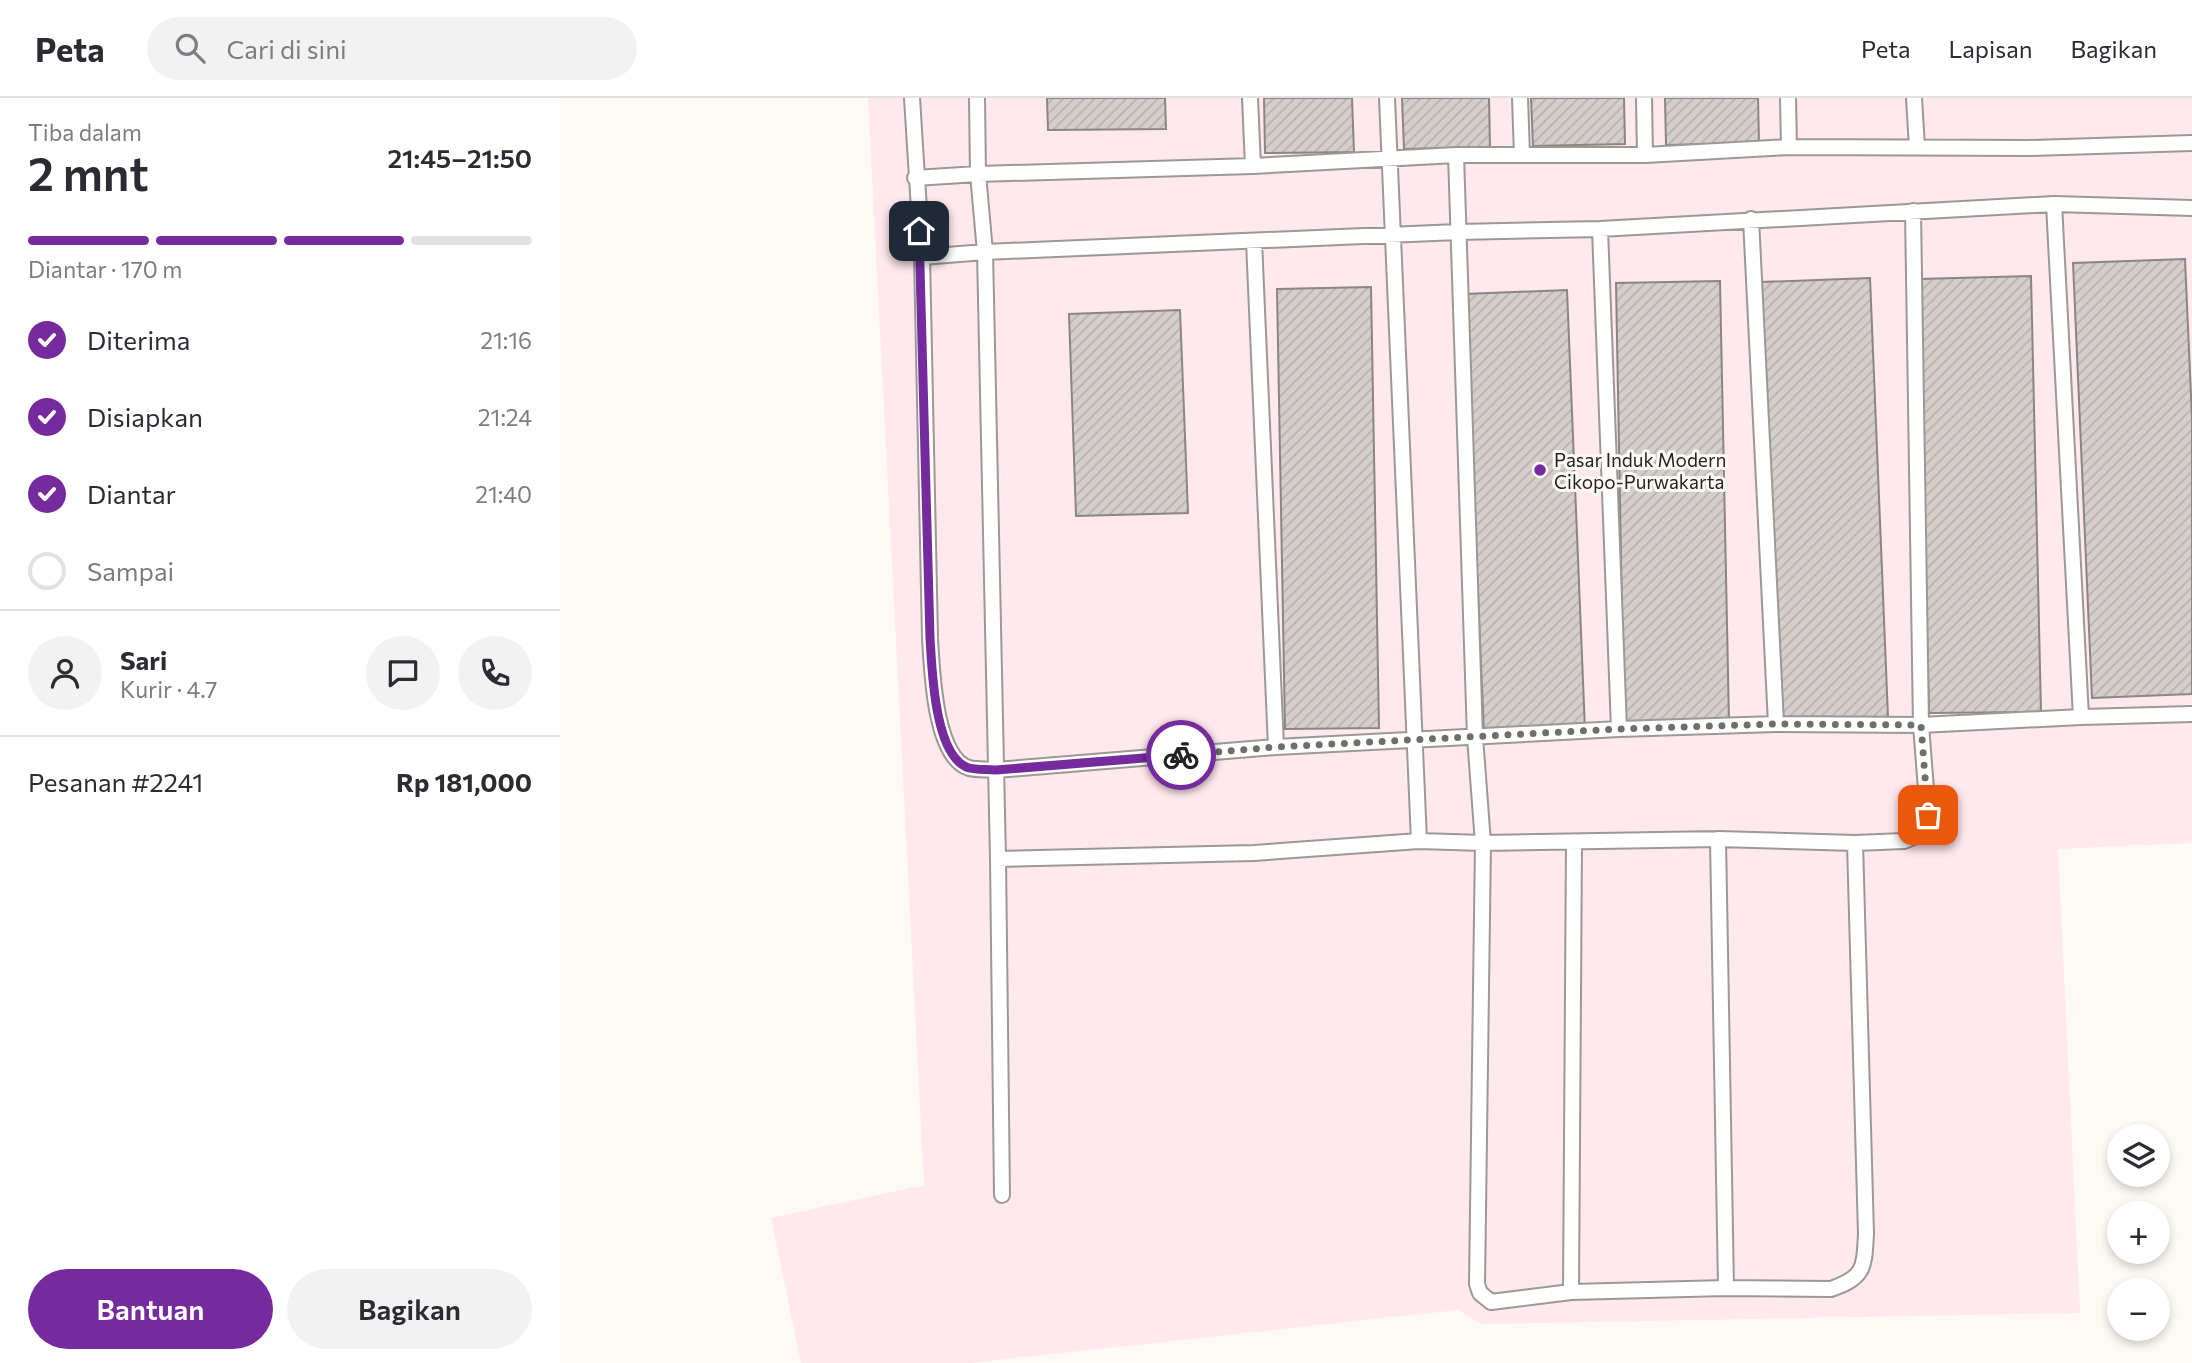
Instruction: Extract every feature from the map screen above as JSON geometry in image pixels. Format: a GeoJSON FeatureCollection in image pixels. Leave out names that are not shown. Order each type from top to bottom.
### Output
{"type":"FeatureCollection","features":[{"type":"Feature","properties":{"kind":"lane"},"geometry":{"type":"LineString","coordinates":[[912,98],[922,257],[933,689],[943,734],[951,752],[960,763],[969,768],[996,770],[1276,747],[1619,729],[1776,724],[1921,725],[2192,714]]}},
{"type":"Feature","properties":{"kind":"lane"},"geometry":{"type":"LineString","coordinates":[[977,98],[978,174],[985,253],[1002,1195]]}},
{"type":"Feature","properties":{"kind":"lane"},"geometry":{"type":"LineString","coordinates":[[1250,98],[1252,166]]}},
{"type":"Feature","properties":{"kind":"lane"},"geometry":{"type":"LineString","coordinates":[[1387,98],[1419,841]]}},
{"type":"Feature","properties":{"kind":"lane"},"geometry":{"type":"LineString","coordinates":[[1520,98],[1522,154]]}},
{"type":"Feature","properties":{"kind":"lane"},"geometry":{"type":"LineString","coordinates":[[1644,98],[1645,155]]}},
{"type":"Feature","properties":{"kind":"lane"},"geometry":{"type":"LineString","coordinates":[[1788,98],[1789,146]]}},
{"type":"Feature","properties":{"kind":"lane"},"geometry":{"type":"LineString","coordinates":[[1914,98],[1917,147]]}},
{"type":"Feature","properties":{"kind":"lane"},"geometry":{"type":"LineString","coordinates":[[915,178],[1252,166],[1456,155],[1645,155],[1789,146],[2029,148],[2192,143]]}},
{"type":"Feature","properties":{"kind":"lane"},"geometry":{"type":"LineString","coordinates":[[1456,155],[1475,737],[1483,843],[1478,1289],[1485,1299],[1491,1302],[1572,1292],[1726,1288],[1830,1289],[1855,1278],[1864,1266],[1866,1234],[1855,843]]}},
{"type":"Feature","properties":{"kind":"lane"},"geometry":{"type":"LineString","coordinates":[[922,257],[1458,232],[1600,229],[2054,204],[2192,208]]}},
{"type":"Feature","properties":{"kind":"lane"},"geometry":{"type":"LineString","coordinates":[[2054,204],[2081,717]]}},
{"type":"Feature","properties":{"kind":"lane"},"geometry":{"type":"LineString","coordinates":[[998,859],[1254,853],[1419,841],[1483,843],[1718,839],[1855,843],[1904,841],[1917,837],[1926,829],[1928,815],[1921,725],[1913,211]]}},
{"type":"Feature","properties":{"kind":"lane"},"geometry":{"type":"LineString","coordinates":[[1751,219],[1776,724]]}},
{"type":"Feature","properties":{"kind":"lane"},"geometry":{"type":"LineString","coordinates":[[1600,229],[1619,729]]}},
{"type":"Feature","properties":{"kind":"lane"},"geometry":{"type":"LineString","coordinates":[[1254,241],[1276,747]]}},
{"type":"Feature","properties":{"kind":"lane"},"geometry":{"type":"LineString","coordinates":[[1718,839],[1726,1288]]}},
{"type":"Feature","properties":{"kind":"lane"},"geometry":{"type":"LineString","coordinates":[[1572,1292],[1574,842]]}},
{"type":"Feature","properties":{"kind":"shaded area","name":"Pasar Induk Modern Cikopo-Purwakarta"},"geometry":{"type":"Polygon","coordinates":[[[868,98],[2192,98],[2192,843],[2058,849],[2080,1313],[1481,1324],[1458,1310],[969,1363],[801,1363],[771,1218],[924,1185],[868,98]]]}},
{"type":"Feature","properties":{"kind":"building"},"geometry":{"type":"Polygon","coordinates":[[[1047,98],[1165,98],[1166,129],[1048,130],[1047,98]]]}},
{"type":"Feature","properties":{"kind":"building"},"geometry":{"type":"Polygon","coordinates":[[[1264,98],[1352,98],[1354,152],[1265,153],[1264,98]]]}},
{"type":"Feature","properties":{"kind":"building"},"geometry":{"type":"Polygon","coordinates":[[[1402,98],[1489,98],[1490,147],[1404,149],[1402,98]]]}},
{"type":"Feature","properties":{"kind":"building"},"geometry":{"type":"Polygon","coordinates":[[[1531,98],[1624,98],[1625,144],[1533,146],[1531,98]]]}},
{"type":"Feature","properties":{"kind":"building"},"geometry":{"type":"Polygon","coordinates":[[[1665,98],[1758,98],[1759,143],[1666,145],[1665,98]]]}},
{"type":"Feature","properties":{"kind":"building"},"geometry":{"type":"Polygon","coordinates":[[[2185,259],[2192,418],[2192,694],[2092,698],[2073,263],[2185,259]]]}},
{"type":"Feature","properties":{"kind":"building"},"geometry":{"type":"Polygon","coordinates":[[[2031,276],[2041,712],[1929,713],[1919,279],[2031,276]]]}},
{"type":"Feature","properties":{"kind":"building"},"geometry":{"type":"Polygon","coordinates":[[[1870,278],[1888,717],[1779,721],[1761,282],[1870,278]]]}},
{"type":"Feature","properties":{"kind":"building"},"geometry":{"type":"Polygon","coordinates":[[[1720,281],[1729,722],[1624,723],[1616,283],[1720,281]]]}},
{"type":"Feature","properties":{"kind":"building"},"geometry":{"type":"Polygon","coordinates":[[[1371,287],[1379,728],[1285,729],[1277,289],[1371,287]]]}},
{"type":"Feature","properties":{"kind":"building"},"geometry":{"type":"Polygon","coordinates":[[[1567,290],[1585,730],[1484,734],[1465,294],[1567,290]]]}},
{"type":"Feature","properties":{"kind":"building"},"geometry":{"type":"Polygon","coordinates":[[[1180,310],[1188,513],[1076,516],[1069,314],[1180,310]]]}},
{"type":"Feature","properties":{"kind":"way so far"},"geometry":{"type":"LineString","coordinates":[[1181,755],[1276,747],[1619,729],[1776,724],[1921,725],[1928,815]]}},
{"type":"Feature","properties":{"kind":"place","name":"Pasar Induk Modern Cikopo-Purwakarta"},"geometry":{"type":"Point","coordinates":[1540,470]}},
{"type":"Feature","properties":{"kind":"route"},"geometry":{"type":"LineString","coordinates":[[919,231],[922,257],[933,689],[943,734],[951,752],[960,763],[969,768],[996,770],[1181,755]]}}]}
